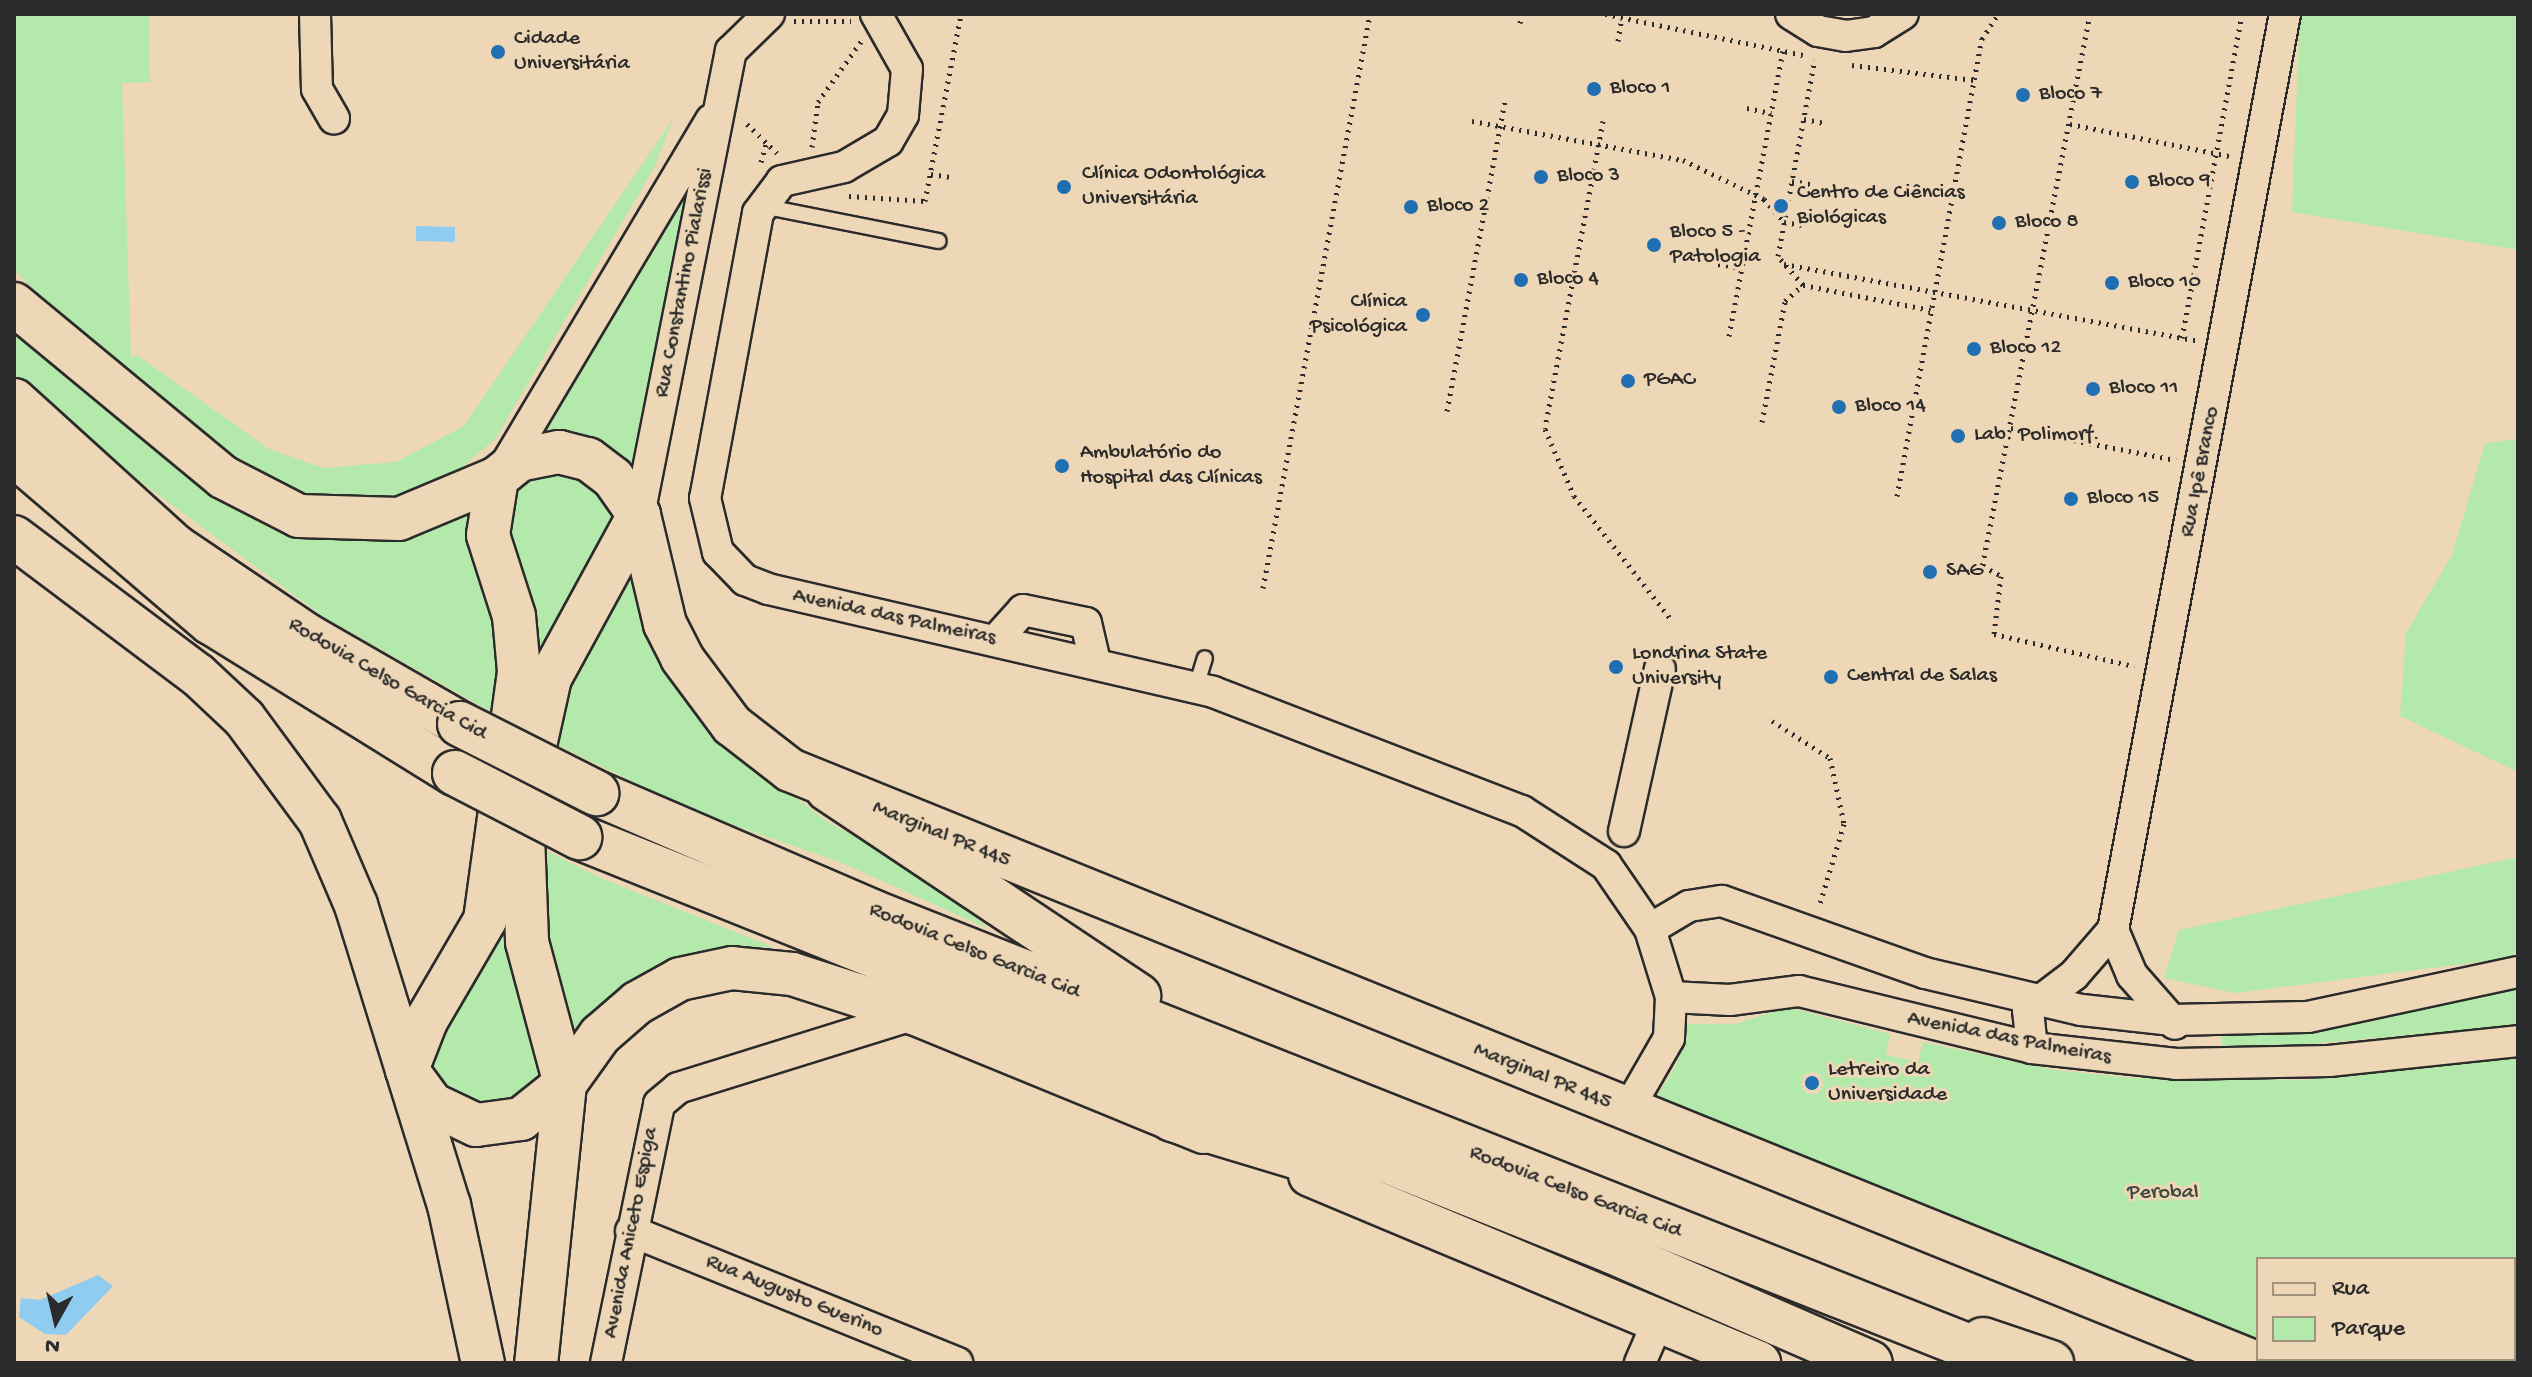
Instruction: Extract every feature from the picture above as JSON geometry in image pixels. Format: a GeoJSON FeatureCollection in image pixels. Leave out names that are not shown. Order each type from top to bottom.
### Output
{"type":"FeatureCollection","features":[{"type":"Feature","properties":{"kind":"highway","name":"Rodovia Celso Garcia Cid"},"geometry":{"type":"LineString","coordinates":[[14,401],[175,547],[307,636],[460,724],[596,793],[1617,1213],[1769,1266],[2010,1363]]}},
{"type":"Feature","properties":{"kind":"highway","name":"Rodovia Celso Garcia Cid"},"geometry":{"type":"LineString","coordinates":[[14,454],[211,622],[455,773],[579,837],[1612,1251],[1870,1363]]}},
{"type":"Feature","properties":{"kind":"highway"},"geometry":{"type":"LineString","coordinates":[[828,789],[1239,1057]]}},
{"type":"Feature","properties":{"kind":"highway"},"geometry":{"type":"LineString","coordinates":[[1172,1119],[1612,1251]]}},
{"type":"Feature","properties":{"kind":"highway"},"geometry":{"type":"LineString","coordinates":[[1769,1266],[2051,1363]]}},
{"type":"Feature","properties":{"kind":"main road"},"geometry":{"type":"LineString","coordinates":[[14,304],[213,470],[299,516],[399,519],[497,478],[530,455],[575,455],[613,478],[639,515],[550,678],[534,747],[520,883],[527,942],[565,1084],[536,1363]]}},
{"type":"Feature","properties":{"kind":"main road"},"geometry":{"type":"LineString","coordinates":[[407,1070],[490,902],[519,671],[514,616],[488,535],[497,478]]}},
{"type":"Feature","properties":{"kind":"main road","name":"Marginal PR 445"},"geometry":{"type":"LineString","coordinates":[[639,515],[665,624],[706,695],[758,748],[828,789],[2256,1363]]}},
{"type":"Feature","properties":{"kind":"main road"},"geometry":{"type":"LineString","coordinates":[[14,537],[198,675],[274,755],[342,868],[449,1205],[483,1363]]}},
{"type":"Feature","properties":{"kind":"main road"},"geometry":{"type":"LineString","coordinates":[[407,1070],[441,1111],[487,1127],[521,1119],[565,1084],[600,1035],[637,1003],[708,971],[792,974],[916,1014],[1659,1319],[1759,1363]]}},
{"type":"Feature","properties":{"kind":"street"},"geometry":{"type":"LineString","coordinates":[[315,14],[317,89],[334,118]]}},
{"type":"Feature","properties":{"kind":"street"},"geometry":{"type":"LineString","coordinates":[[1791,14],[1818,31],[1846,36],[1874,32],[1903,14]]}},
{"type":"Feature","properties":{"kind":"street","name":"Rua Ipê Branco"},"geometry":{"type":"LineString","coordinates":[[2113,930],[2285,14]]}},
{"type":"Feature","properties":{"kind":"street","name":"Rua Constantino Pialarissi"},"geometry":{"type":"LineString","coordinates":[[639,515],[734,112],[731,51],[778,19]]}},
{"type":"Feature","properties":{"kind":"street"},"geometry":{"type":"LineString","coordinates":[[762,206],[782,181],[844,167],[888,141],[903,115],[907,69],[867,22]]}},
{"type":"Feature","properties":{"kind":"street"},"geometry":{"type":"LineString","coordinates":[[497,478],[734,112]]}},
{"type":"Feature","properties":{"kind":"street","name":"Avenida das Palmeiras"},"geometry":{"type":"LineString","coordinates":[[762,206],[705,498],[718,552],[745,580],[768,589],[996,640],[1023,610],[1086,623],[1095,662],[1196,687]]}},
{"type":"Feature","properties":{"kind":"street"},"geometry":{"type":"LineString","coordinates":[[1624,831],[1660,669]]}},
{"type":"Feature","properties":{"kind":"street"},"geometry":{"type":"LineString","coordinates":[[1196,687],[1285,714],[1522,811],[1606,865],[1650,929],[1671,997],[1661,1063],[1627,1111]]}},
{"type":"Feature","properties":{"kind":"street","name":"Avenida das Palmeiras"},"geometry":{"type":"LineString","coordinates":[[1650,929],[1689,906],[1722,901],[1832,945],[2037,1001],[2172,1020],[2308,1017],[2518,972]]}},
{"type":"Feature","properties":{"kind":"street"},"geometry":{"type":"LineString","coordinates":[[2032,1048],[2025,1020],[2037,1001],[2074,975],[2113,930],[2132,975],[2172,1020],[2182,1039],[2176,1064]]}},
{"type":"Feature","properties":{"kind":"street","name":"Avenida das Palmeiras"},"geometry":{"type":"LineString","coordinates":[[1671,997],[1730,1000],[1799,991],[2032,1048],[2176,1064],[2329,1061],[2518,1041]]}},
{"type":"Feature","properties":{"kind":"street","name":"Avenida Aniceto Espiga"},"geometry":{"type":"LineString","coordinates":[[606,1363],[659,1104],[678,1088],[916,1014]]}},
{"type":"Feature","properties":{"kind":"street","name":"Rua Augusto Guerino"},"geometry":{"type":"LineString","coordinates":[[631,1231],[957,1363]]}},
{"type":"Feature","properties":{"kind":"street"},"geometry":{"type":"LineString","coordinates":[[1640,1363],[1659,1319]]}},
{"type":"Feature","properties":{"kind":"lane"},"geometry":{"type":"LineString","coordinates":[[762,206],[939,241]]}},
{"type":"Feature","properties":{"kind":"lane"},"geometry":{"type":"LineString","coordinates":[[1196,687],[1205,658]]}},
{"type":"Feature","properties":{"kind":"path"},"geometry":{"type":"LineString","coordinates":[[1263,588],[1370,14]]}},
{"type":"Feature","properties":{"kind":"path"},"geometry":{"type":"LineString","coordinates":[[1520,23],[1522,14]]}},
{"type":"Feature","properties":{"kind":"path"},"geometry":{"type":"LineString","coordinates":[[1605,14],[1829,60]]}},
{"type":"Feature","properties":{"kind":"path"},"geometry":{"type":"LineString","coordinates":[[1897,496],[1982,39],[1998,14]]}},
{"type":"Feature","properties":{"kind":"path"},"geometry":{"type":"LineString","coordinates":[[2090,14],[2035,311],[1982,569],[2001,576],[1994,634],[2134,666]]}},
{"type":"Feature","properties":{"kind":"path"},"geometry":{"type":"LineString","coordinates":[[2182,338],[2242,14]]}},
{"type":"Feature","properties":{"kind":"path"},"geometry":{"type":"LineString","coordinates":[[778,19],[816,17],[867,22],[818,102],[804,159]]}},
{"type":"Feature","properties":{"kind":"path"},"geometry":{"type":"LineString","coordinates":[[1618,41],[1622,17]]}},
{"type":"Feature","properties":{"kind":"path"},"geometry":{"type":"LineString","coordinates":[[1729,336],[1783,51]]}},
{"type":"Feature","properties":{"kind":"path"},"geometry":{"type":"LineString","coordinates":[[1815,58],[1778,256],[1803,285],[1931,310]]}},
{"type":"Feature","properties":{"kind":"path"},"geometry":{"type":"LineString","coordinates":[[1842,63],[1974,80]]}},
{"type":"Feature","properties":{"kind":"path"},"geometry":{"type":"LineString","coordinates":[[1447,411],[1505,102]]}},
{"type":"Feature","properties":{"kind":"path"},"geometry":{"type":"LineString","coordinates":[[1747,108],[1771,113]]}},
{"type":"Feature","properties":{"kind":"path"},"geometry":{"type":"LineString","coordinates":[[734,112],[746,128],[783,160]]}},
{"type":"Feature","properties":{"kind":"path"},"geometry":{"type":"LineString","coordinates":[[1804,119],[1825,123]]}},
{"type":"Feature","properties":{"kind":"path"},"geometry":{"type":"LineString","coordinates":[[1472,121],[1683,160],[1755,197],[1784,222],[1806,226]]}},
{"type":"Feature","properties":{"kind":"path"},"geometry":{"type":"LineString","coordinates":[[1603,121],[1545,429],[1574,496],[1670,618]]}},
{"type":"Feature","properties":{"kind":"path"},"geometry":{"type":"LineString","coordinates":[[2070,124],[2235,157]]}},
{"type":"Feature","properties":{"kind":"path"},"geometry":{"type":"LineString","coordinates":[[931,174],[950,177]]}},
{"type":"Feature","properties":{"kind":"path"},"geometry":{"type":"LineString","coordinates":[[1792,181],[1814,185]]}},
{"type":"Feature","properties":{"kind":"path"},"geometry":{"type":"LineString","coordinates":[[1718,264],[1742,268]]}},
{"type":"Feature","properties":{"kind":"path"},"geometry":{"type":"LineString","coordinates":[[1784,264],[2210,344]]}},
{"type":"Feature","properties":{"kind":"path"},"geometry":{"type":"LineString","coordinates":[[1762,422],[1785,301],[1803,285]]}},
{"type":"Feature","properties":{"kind":"path"},"geometry":{"type":"LineString","coordinates":[[2011,428],[2185,462]]}},
{"type":"Feature","properties":{"kind":"path"},"geometry":{"type":"LineString","coordinates":[[1772,721],[1830,758],[1844,824],[1817,915]]}},
{"type":"Feature","properties":{"kind":"green space"},"geometry":{"type":"Polygon","coordinates":[[[14,14],[149,14],[150,82],[122,83],[131,358],[137,355],[269,449],[323,468],[396,462],[464,426],[673,119],[655,166],[496,438],[453,475],[391,500],[324,500],[244,468],[113,368],[14,270],[14,14]]]}},
{"type":"Feature","properties":{"kind":"green space"},"geometry":{"type":"Polygon","coordinates":[[[2300,14],[2518,14],[2518,250],[2292,212],[2300,14]]]}},
{"type":"Feature","properties":{"kind":"green space"},"geometry":{"type":"Polygon","coordinates":[[[697,175],[634,474],[535,443],[686,181],[697,175]]]}},
{"type":"Feature","properties":{"kind":"green space"},"geometry":{"type":"Polygon","coordinates":[[[14,327],[230,499],[470,504],[501,627],[498,716],[324,617],[87,442],[14,380],[14,327]]]}},
{"type":"Feature","properties":{"kind":"green space"},"geometry":{"type":"Polygon","coordinates":[[[2518,439],[2518,772],[2400,716],[2406,633],[2452,555],[2485,443],[2518,439]]]}},
{"type":"Feature","properties":{"kind":"green space"},"geometry":{"type":"Polygon","coordinates":[[[539,470],[585,473],[617,515],[537,673],[501,511],[507,496],[539,470]]]}},
{"type":"Feature","properties":{"kind":"green space"},"geometry":{"type":"Polygon","coordinates":[[[632,572],[728,746],[829,823],[924,872],[989,929],[840,862],[695,812],[549,741],[556,704],[632,572]]]}},
{"type":"Feature","properties":{"kind":"green space"},"geometry":{"type":"Polygon","coordinates":[[[533,844],[598,877],[773,947],[725,947],[682,960],[572,1040],[549,985],[533,844]]]}},
{"type":"Feature","properties":{"kind":"green space"},"geometry":{"type":"Polygon","coordinates":[[[2518,857],[2518,957],[2235,993],[2164,978],[2179,930],[2518,857]]]}},
{"type":"Feature","properties":{"kind":"green space"},"geometry":{"type":"Polygon","coordinates":[[[503,899],[544,1062],[525,1096],[477,1110],[432,1079],[427,1045],[503,899]]]}},
{"type":"Feature","properties":{"kind":"green space"},"geometry":{"type":"Polygon","coordinates":[[[2518,987],[2518,1025],[2222,1052],[2222,1034],[2363,1023],[2518,987]]]}},
{"type":"Feature","properties":{"kind":"green space","name":"Perobal"},"geometry":{"type":"Polygon","coordinates":[[[1787,1007],[1890,1034],[1886,1055],[1918,1062],[1923,1042],[2054,1070],[2133,1078],[2305,1080],[2518,1058],[2518,1363],[2395,1361],[2516,1361],[2516,1257],[2256,1257],[2256,1352],[1648,1110],[1676,1065],[1688,1024],[1736,1024],[1787,1007]]]}},
{"type":"Feature","properties":{"kind":"water"},"geometry":{"type":"Polygon","coordinates":[[[416,226],[455,227],[455,242],[416,241],[416,226]]]}},
{"type":"Feature","properties":{"kind":"water"},"geometry":{"type":"Polygon","coordinates":[[[98,1275],[113,1286],[66,1335],[45,1334],[19,1317],[21,1298],[40,1300],[98,1275]]]}},
{"type":"Feature","properties":{"kind":"place","name":"Cidade Universitária"},"geometry":{"type":"Point","coordinates":[498,52]}},
{"type":"Feature","properties":{"kind":"place","name":"Bloco 1"},"geometry":{"type":"Point","coordinates":[1594,89]}},
{"type":"Feature","properties":{"kind":"place","name":"Bloco 7"},"geometry":{"type":"Point","coordinates":[2023,95]}},
{"type":"Feature","properties":{"kind":"place","name":"Bloco 3"},"geometry":{"type":"Point","coordinates":[1541,177]}},
{"type":"Feature","properties":{"kind":"place","name":"Bloco 9"},"geometry":{"type":"Point","coordinates":[2132,182]}},
{"type":"Feature","properties":{"kind":"place","name":"Clínica Odontológica Universitária"},"geometry":{"type":"Point","coordinates":[1064,187]}},
{"type":"Feature","properties":{"kind":"place","name":"Centro de Ciências Biológicas"},"geometry":{"type":"Point","coordinates":[1781,206]}},
{"type":"Feature","properties":{"kind":"place","name":"Bloco 2"},"geometry":{"type":"Point","coordinates":[1411,207]}},
{"type":"Feature","properties":{"kind":"place","name":"Bloco 8"},"geometry":{"type":"Point","coordinates":[1999,223]}},
{"type":"Feature","properties":{"kind":"place","name":"Bloco 5 - Patologia"},"geometry":{"type":"Point","coordinates":[1654,245]}},
{"type":"Feature","properties":{"kind":"place","name":"Bloco 4"},"geometry":{"type":"Point","coordinates":[1521,280]}},
{"type":"Feature","properties":{"kind":"place","name":"Bloco 10"},"geometry":{"type":"Point","coordinates":[2112,283]}},
{"type":"Feature","properties":{"kind":"place","name":"Clínica Psicológica"},"geometry":{"type":"Point","coordinates":[1423,315]}},
{"type":"Feature","properties":{"kind":"place","name":"Bloco 12"},"geometry":{"type":"Point","coordinates":[1974,349]}},
{"type":"Feature","properties":{"kind":"place","name":"PGAC"},"geometry":{"type":"Point","coordinates":[1628,381]}},
{"type":"Feature","properties":{"kind":"place","name":"Bloco 11"},"geometry":{"type":"Point","coordinates":[2093,389]}},
{"type":"Feature","properties":{"kind":"place","name":"Bloco 14"},"geometry":{"type":"Point","coordinates":[1839,407]}},
{"type":"Feature","properties":{"kind":"place","name":"Lab. Polimorf."},"geometry":{"type":"Point","coordinates":[1958,436]}},
{"type":"Feature","properties":{"kind":"place","name":"Ambulatório do Hospital das Clínicas"},"geometry":{"type":"Point","coordinates":[1062,466]}},
{"type":"Feature","properties":{"kind":"place","name":"Bloco 15"},"geometry":{"type":"Point","coordinates":[2071,499]}},
{"type":"Feature","properties":{"kind":"place","name":"SAG"},"geometry":{"type":"Point","coordinates":[1930,572]}},
{"type":"Feature","properties":{"kind":"place","name":"Londrina State University"},"geometry":{"type":"Point","coordinates":[1616,667]}},
{"type":"Feature","properties":{"kind":"place","name":"Central de Salas"},"geometry":{"type":"Point","coordinates":[1831,677]}},
{"type":"Feature","properties":{"kind":"place","name":"Letreiro da Universidade"},"geometry":{"type":"Point","coordinates":[1812,1083]}}]}
